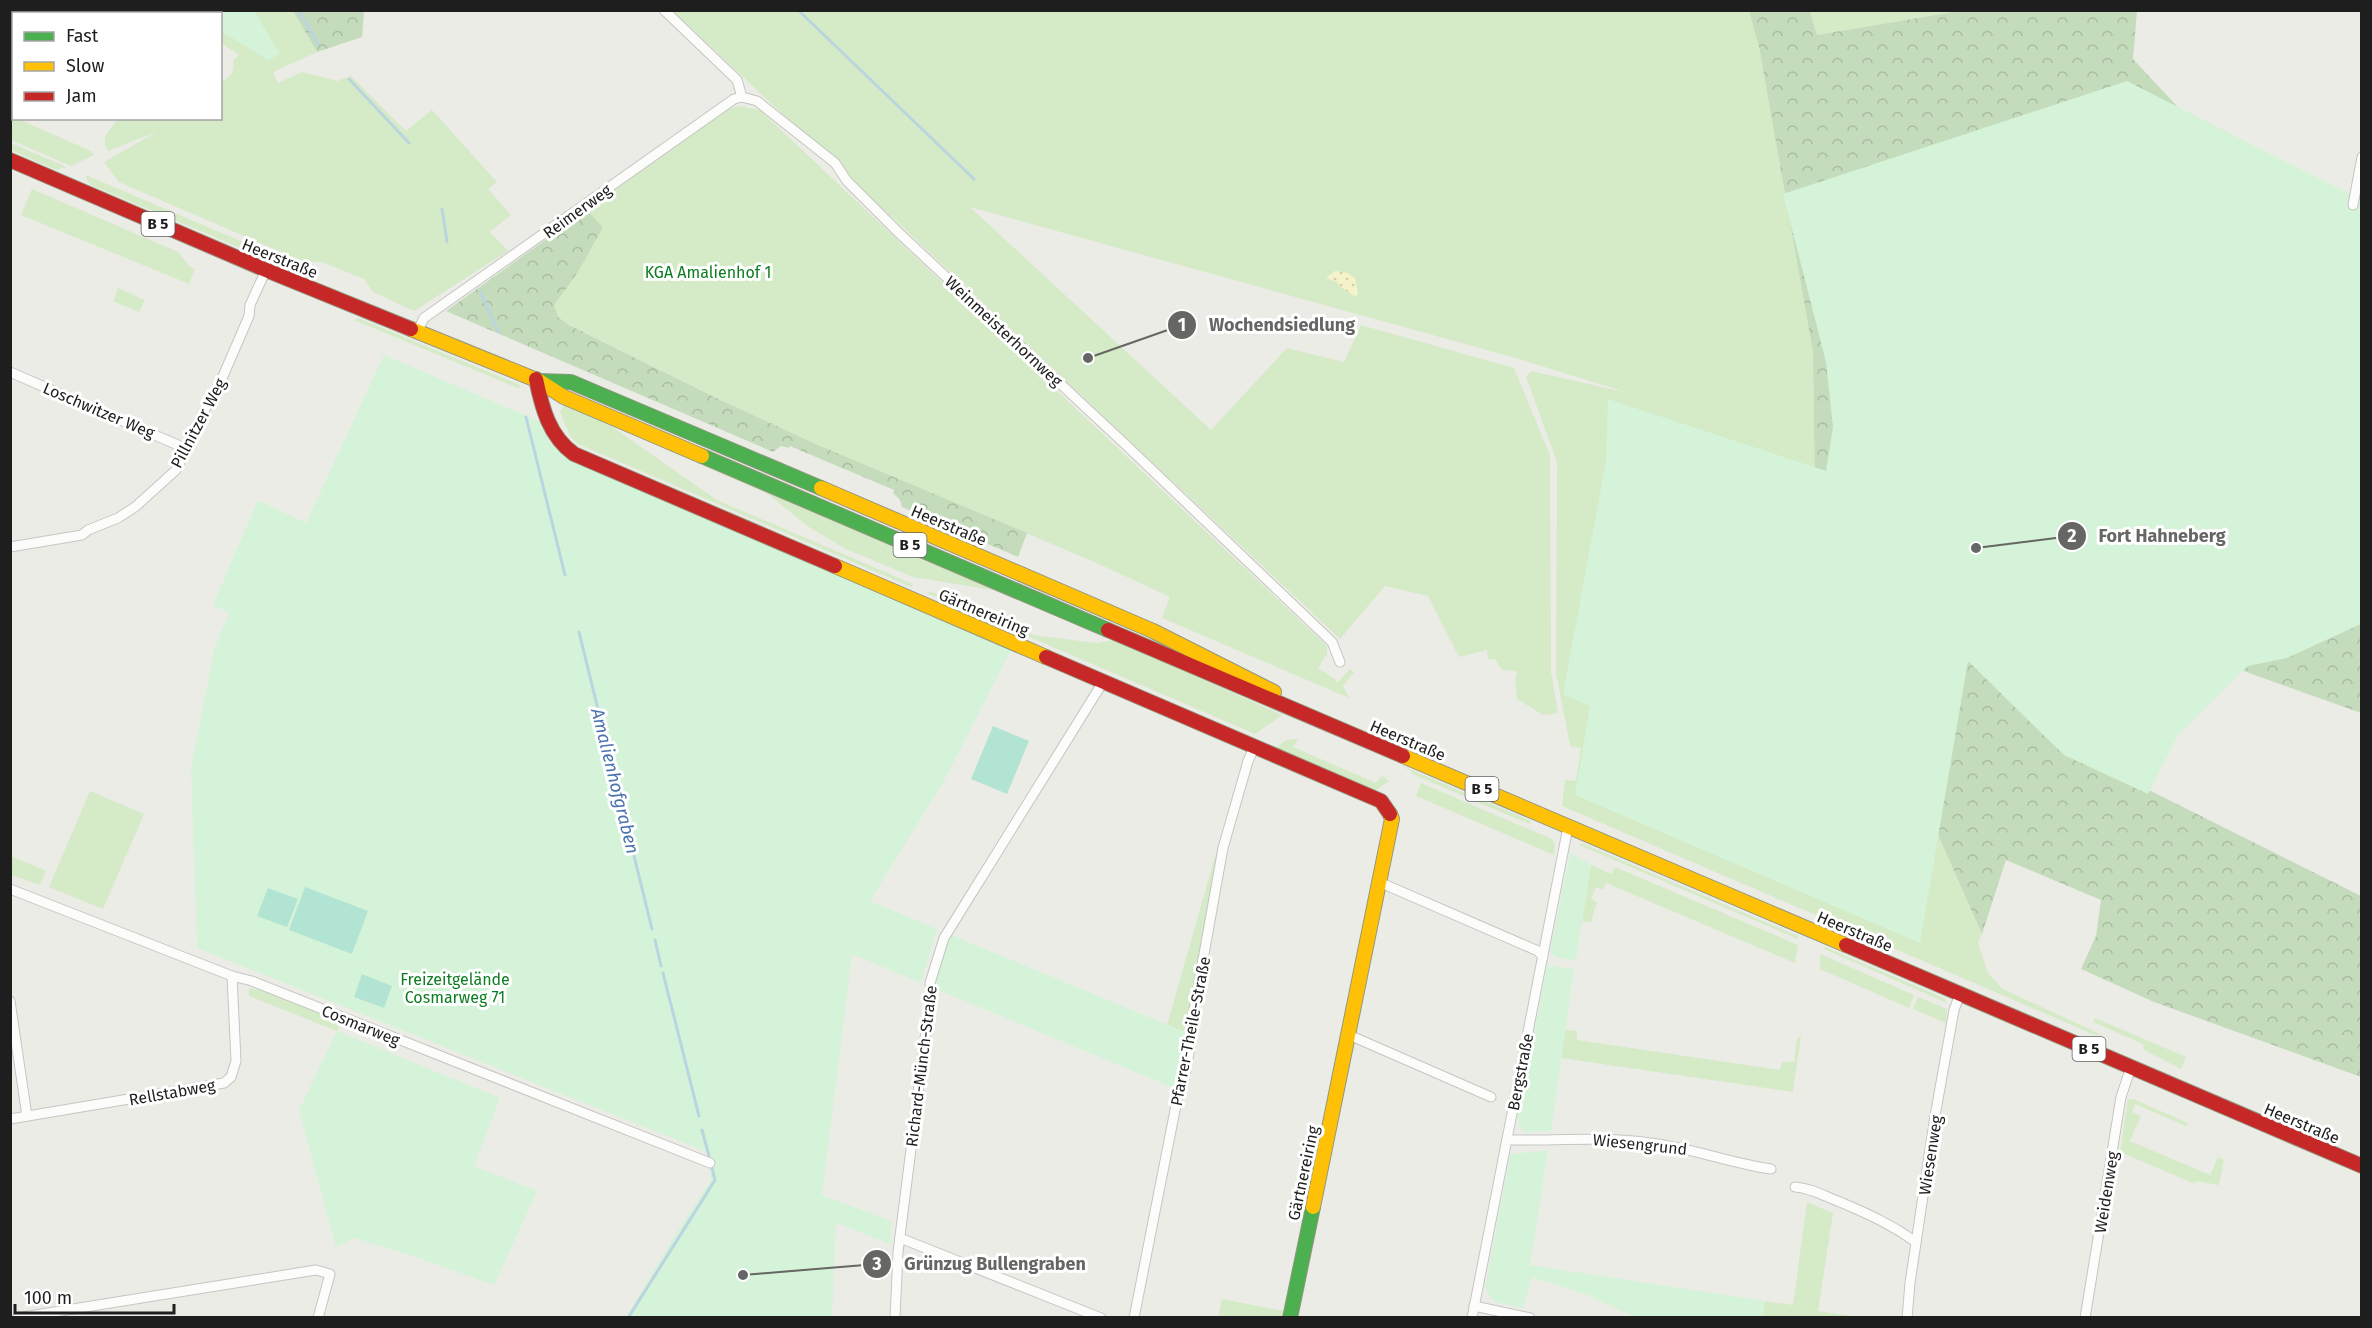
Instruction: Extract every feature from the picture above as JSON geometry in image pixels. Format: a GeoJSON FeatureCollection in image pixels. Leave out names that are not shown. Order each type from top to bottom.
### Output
{"type":"FeatureCollection","features":[{"type":"Feature","properties":{"kind":"main road","name":"Heerstraße"},"geometry":{"type":"LineString","coordinates":[[10,160],[266,270],[537,380],[564,397],[2361,1166]]}},
{"type":"Feature","properties":{"kind":"main road","name":"Gärtnereiring"},"geometry":{"type":"LineString","coordinates":[[537,380],[541,404],[554,435],[559,443],[574,454],[1255,746],[1381,801],[1387,807],[1392,819],[1290,1317]]}},
{"type":"Feature","properties":{"kind":"street"},"geometry":{"type":"LineString","coordinates":[[664,10],[737,80],[742,97]]}},
{"type":"Feature","properties":{"kind":"street","name":"Reimerweg"},"geometry":{"type":"LineString","coordinates":[[418,330],[424,318],[734,99],[742,97]]}},
{"type":"Feature","properties":{"kind":"street","name":"Weinmeisterhornweg"},"geometry":{"type":"LineString","coordinates":[[742,97],[757,101],[835,163],[847,182],[899,233],[1332,642],[1340,662]]}},
{"type":"Feature","properties":{"kind":"street"},"geometry":{"type":"LineString","coordinates":[[2353,205],[2361,157]]}},
{"type":"Feature","properties":{"kind":"street","name":"Pillnitzer Weg"},"geometry":{"type":"LineString","coordinates":[[10,547],[82,535],[88,530],[118,518],[148,496],[176,470],[210,399],[217,390],[266,270]]}},
{"type":"Feature","properties":{"kind":"street","name":"Loschwitzer Weg"},"geometry":{"type":"LineString","coordinates":[[10,372],[187,449]]}},
{"type":"Feature","properties":{"kind":"street","name":"Richard-Münch-Straße"},"geometry":{"type":"LineString","coordinates":[[895,1317],[900,1238],[931,990],[930,983],[944,938],[1103,682]]}},
{"type":"Feature","properties":{"kind":"street","name":"Pfarrer-Theile-Straße"},"geometry":{"type":"LineString","coordinates":[[1134,1317],[1179,1090],[1183,1085],[1223,848],[1248,761],[1255,746]]}},
{"type":"Feature","properties":{"kind":"street","name":"Bergstraße"},"geometry":{"type":"LineString","coordinates":[[1472,1317],[1568,827]]}},
{"type":"Feature","properties":{"kind":"street"},"geometry":{"type":"LineString","coordinates":[[1380,882],[1538,951],[1543,957]]}},
{"type":"Feature","properties":{"kind":"street","name":"Cosmarweg"},"geometry":{"type":"LineString","coordinates":[[10,889],[232,976],[262,985],[710,1163]]}},
{"type":"Feature","properties":{"kind":"street","name":"Rellstabweg"},"geometry":{"type":"LineString","coordinates":[[10,1119],[224,1083],[231,1077],[236,1061],[232,976]]}},
{"type":"Feature","properties":{"kind":"street","name":"Wiesenweg"},"geometry":{"type":"LineString","coordinates":[[1907,1317],[1916,1242],[1954,1010],[1960,994]]}},
{"type":"Feature","properties":{"kind":"street"},"geometry":{"type":"LineString","coordinates":[[10,1001],[27,1116]]}},
{"type":"Feature","properties":{"kind":"street"},"geometry":{"type":"LineString","coordinates":[[1349,1035],[1491,1097]]}},
{"type":"Feature","properties":{"kind":"street","name":"Weidenweg"},"geometry":{"type":"LineString","coordinates":[[2085,1317],[2121,1097],[2132,1067]]}},
{"type":"Feature","properties":{"kind":"street","name":"Wiesengrund"},"geometry":{"type":"LineString","coordinates":[[1507,1140],[1615,1138],[1689,1149],[1748,1166],[1771,1169]]}},
{"type":"Feature","properties":{"kind":"street"},"geometry":{"type":"LineString","coordinates":[[1795,1188],[1808,1188],[1888,1223],[1916,1242]]}},
{"type":"Feature","properties":{"kind":"street"},"geometry":{"type":"LineString","coordinates":[[900,1238],[1101,1317]]}},
{"type":"Feature","properties":{"kind":"street"},"geometry":{"type":"LineString","coordinates":[[17,1317],[311,1271],[330,1274],[318,1317]]}},
{"type":"Feature","properties":{"kind":"street"},"geometry":{"type":"LineString","coordinates":[[1474,1306],[1530,1317]]}},
{"type":"Feature","properties":{"kind":"green space"},"geometry":{"type":"Polygon","coordinates":[[[202,10],[254,11],[280,54],[268,60],[222,32],[222,12],[199,12],[202,10]]]}},
{"type":"Feature","properties":{"kind":"green space"},"geometry":{"type":"Polygon","coordinates":[[[1810,10],[1959,11],[1817,35],[1810,10]]]}},
{"type":"Feature","properties":{"kind":"green space"},"geometry":{"type":"Polygon","coordinates":[[[293,11],[317,52],[273,72],[278,83],[302,72],[337,81],[351,76],[406,131],[432,110],[497,182],[488,189],[511,215],[490,232],[508,251],[414,311],[373,292],[364,279],[322,262],[304,262],[119,182],[104,162],[158,131],[108,151],[105,138],[117,120],[222,120],[222,81],[232,74],[233,60],[239,55],[222,44],[222,12],[132,12],[293,11]]]}},
{"type":"Feature","properties":{"kind":"green space"},"geometry":{"type":"Polygon","coordinates":[[[293,11],[364,11],[362,37],[317,52],[293,11]]]}},
{"type":"Feature","properties":{"kind":"green space"},"geometry":{"type":"Polygon","coordinates":[[[673,11],[1749,11],[1759,47],[1813,352],[1815,497],[1927,810],[1982,934],[1978,943],[1988,973],[2003,989],[2102,1035],[2095,1035],[1562,806],[1565,780],[1576,781],[1581,748],[1570,746],[1556,673],[1557,462],[1526,377],[1531,371],[1629,393],[1512,357],[970,207],[1211,430],[1287,348],[1344,362],[1361,325],[1514,368],[1550,455],[1551,672],[1558,713],[1543,715],[1517,699],[1515,680],[1517,671],[1502,670],[1495,659],[1488,659],[1487,650],[1459,657],[1428,596],[1385,586],[1340,639],[673,11]]]}},
{"type":"Feature","properties":{"kind":"green space"},"geometry":{"type":"Polygon","coordinates":[[[1749,11],[1810,11],[1817,35],[1959,11],[2137,11],[2133,59],[2204,135],[2349,241],[2361,184],[2361,713],[2238,669],[2179,730],[2141,786],[2361,896],[2361,1077],[2154,1002],[2081,969],[2096,936],[2101,900],[2006,860],[1982,934],[1927,810],[1815,497],[1813,352],[1759,47],[1749,11]]]}},
{"type":"Feature","properties":{"kind":"green space"},"geometry":{"type":"Polygon","coordinates":[[[2127,81],[2361,200],[2361,624],[2287,658],[2248,666],[2178,735],[2148,794],[2064,755],[1968,661],[1920,943],[1575,795],[1590,706],[1563,694],[1606,461],[1608,399],[1826,471],[1833,427],[1826,362],[1783,194],[2127,81]]]}},
{"type":"Feature","properties":{"kind":"green space","name":"KGA Amalienhof 1"},"geometry":{"type":"Polygon","coordinates":[[[739,106],[760,110],[1327,646],[1327,654],[1318,668],[1335,679],[1337,683],[1350,669],[1354,672],[1343,686],[1349,698],[1162,618],[1170,597],[1099,564],[818,445],[714,397],[569,325],[558,317],[553,305],[603,227],[587,210],[706,124],[730,108],[739,106]]]}},
{"type":"Feature","properties":{"kind":"green space"},"geometry":{"type":"Polygon","coordinates":[[[11,116],[12,120],[20,120],[91,151],[94,155],[71,166],[11,140],[11,116]]]}},
{"type":"Feature","properties":{"kind":"green space"},"geometry":{"type":"Polygon","coordinates":[[[11,143],[67,167],[56,170],[11,150],[11,143]]]}},
{"type":"Feature","properties":{"kind":"green space"},"geometry":{"type":"Polygon","coordinates":[[[86,175],[290,262],[288,268],[91,185],[86,175]]]}},
{"type":"Feature","properties":{"kind":"green space"},"geometry":{"type":"Polygon","coordinates":[[[32,189],[178,252],[190,267],[195,269],[189,284],[21,215],[32,189]]]}},
{"type":"Feature","properties":{"kind":"green space"},"geometry":{"type":"Polygon","coordinates":[[[587,210],[603,227],[578,272],[554,305],[558,317],[569,325],[714,397],[818,445],[1027,533],[1018,557],[902,507],[900,500],[893,493],[894,490],[790,446],[789,448],[781,446],[773,452],[446,311],[587,210]]]}},
{"type":"Feature","properties":{"kind":"green space"},"geometry":{"type":"Polygon","coordinates":[[[118,288],[145,300],[139,312],[113,301],[118,288]]]}},
{"type":"Feature","properties":{"kind":"green space"},"geometry":{"type":"Polygon","coordinates":[[[358,318],[520,385],[520,387],[354,320],[358,318]]]}},
{"type":"Feature","properties":{"kind":"green space","name":"Freizeitgelände Cosmarweg 71"},"geometry":{"type":"Polygon","coordinates":[[[384,355],[539,421],[550,443],[570,459],[1012,648],[946,777],[870,901],[937,929],[921,983],[852,954],[822,1195],[891,1221],[891,1244],[836,1223],[832,1317],[626,1317],[711,1180],[707,1152],[197,948],[191,769],[214,650],[229,613],[213,605],[258,500],[306,523],[384,355]]]}},
{"type":"Feature","properties":{"kind":"green space"},"geometry":{"type":"Polygon","coordinates":[[[564,403],[611,426],[717,500],[913,584],[911,587],[578,444],[570,436],[560,412],[564,403]]]}},
{"type":"Feature","properties":{"kind":"green space"},"geometry":{"type":"Polygon","coordinates":[[[660,445],[1094,630],[1094,632],[993,590],[913,577],[844,548],[809,527],[766,493],[660,447],[660,445]]]}},
{"type":"Feature","properties":{"kind":"green space"},"geometry":{"type":"Polygon","coordinates":[[[929,591],[1033,635],[1097,643],[1115,640],[1282,715],[1255,734],[927,593],[929,591]]]}},
{"type":"Feature","properties":{"kind":"green space"},"geometry":{"type":"Polygon","coordinates":[[[993,726],[1029,741],[1007,794],[971,779],[993,726]]]}},
{"type":"Feature","properties":{"kind":"green space"},"geometry":{"type":"Polygon","coordinates":[[[1286,740],[1298,740],[1293,747],[1376,783],[1382,776],[1389,781],[1374,792],[1275,749],[1286,740]]]}},
{"type":"Feature","properties":{"kind":"green space"},"geometry":{"type":"Polygon","coordinates":[[[1402,766],[1531,821],[1529,824],[1412,774],[1402,766]]]}},
{"type":"Feature","properties":{"kind":"green space"},"geometry":{"type":"Polygon","coordinates":[[[1421,783],[1552,839],[1555,845],[1554,855],[1416,796],[1421,783]]]}},
{"type":"Feature","properties":{"kind":"green space"},"geometry":{"type":"Polygon","coordinates":[[[90,791],[144,814],[103,909],[49,887],[90,791]]]}},
{"type":"Feature","properties":{"kind":"green space"},"geometry":{"type":"Polygon","coordinates":[[[1222,832],[1185,1032],[1167,1025],[1222,832]]]}},
{"type":"Feature","properties":{"kind":"green space"},"geometry":{"type":"Polygon","coordinates":[[[1577,844],[1584,844],[1798,936],[1798,939],[1577,844]]]}},
{"type":"Feature","properties":{"kind":"green space"},"geometry":{"type":"Polygon","coordinates":[[[1570,853],[1591,865],[1576,960],[1558,958],[1550,953],[1570,853]]]}},
{"type":"Feature","properties":{"kind":"green space"},"geometry":{"type":"Polygon","coordinates":[[[11,856],[46,871],[40,885],[11,875],[11,856]]]}},
{"type":"Feature","properties":{"kind":"green space"},"geometry":{"type":"Polygon","coordinates":[[[1591,865],[1612,874],[1615,867],[1798,945],[1795,963],[1606,883],[1603,890],[1596,887],[1591,899],[1597,902],[1591,922],[1582,921],[1591,865]]]}},
{"type":"Feature","properties":{"kind":"green space"},"geometry":{"type":"Polygon","coordinates":[[[305,887],[368,911],[352,954],[289,930],[305,887]]]}},
{"type":"Feature","properties":{"kind":"green space"},"geometry":{"type":"Polygon","coordinates":[[[268,888],[298,899],[287,927],[257,916],[268,888]]]}},
{"type":"Feature","properties":{"kind":"green space"},"geometry":{"type":"Polygon","coordinates":[[[951,935],[1185,1032],[1188,1037],[1178,1086],[1174,1088],[936,989],[933,985],[948,937],[951,935]]]}},
{"type":"Feature","properties":{"kind":"green space"},"geometry":{"type":"Polygon","coordinates":[[[1825,947],[1944,998],[1947,1003],[1824,949],[1825,947]]]}},
{"type":"Feature","properties":{"kind":"green space"},"geometry":{"type":"Polygon","coordinates":[[[1820,954],[1914,995],[1909,1008],[1820,969],[1820,954]]]}},
{"type":"Feature","properties":{"kind":"green space"},"geometry":{"type":"Polygon","coordinates":[[[1547,967],[1574,969],[1551,1131],[1525,1132],[1520,1128],[1517,1118],[1547,967]]]}},
{"type":"Feature","properties":{"kind":"green space"},"geometry":{"type":"Polygon","coordinates":[[[362,974],[392,986],[384,1008],[354,997],[362,974]]]}},
{"type":"Feature","properties":{"kind":"green space"},"geometry":{"type":"Polygon","coordinates":[[[249,988],[266,991],[342,1021],[337,1031],[249,996],[249,988]]]}},
{"type":"Feature","properties":{"kind":"green space"},"geometry":{"type":"Polygon","coordinates":[[[1918,997],[1947,1009],[1946,1023],[1913,1009],[1918,997]]]}},
{"type":"Feature","properties":{"kind":"green space"},"geometry":{"type":"Polygon","coordinates":[[[2095,1018],[2186,1057],[2181,1069],[2144,1050],[2143,1044],[2093,1022],[2095,1018]]]}},
{"type":"Feature","properties":{"kind":"green space"},"geometry":{"type":"Polygon","coordinates":[[[1565,1030],[1577,1031],[1577,1040],[1780,1070],[1782,1062],[1794,1062],[1797,1039],[1801,1035],[1793,1092],[1561,1058],[1565,1030]]]}},
{"type":"Feature","properties":{"kind":"green space"},"geometry":{"type":"Polygon","coordinates":[[[337,1031],[500,1098],[474,1166],[537,1191],[494,1285],[354,1238],[336,1247],[299,1110],[337,1031]]]}},
{"type":"Feature","properties":{"kind":"green space"},"geometry":{"type":"Polygon","coordinates":[[[2128,1099],[2133,1099],[2188,1123],[2186,1126],[2135,1104],[2132,1112],[2141,1116],[2130,1141],[2210,1175],[2218,1157],[2224,1160],[2219,1185],[2196,1181],[2195,1184],[2120,1152],[2128,1099]]]}},
{"type":"Feature","properties":{"kind":"green space"},"geometry":{"type":"Polygon","coordinates":[[[1548,1150],[1530,1265],[1765,1301],[1763,1317],[1634,1317],[1588,1295],[1532,1277],[1523,1308],[1495,1302],[1485,1288],[1511,1154],[1548,1150]]]}},
{"type":"Feature","properties":{"kind":"green space"},"geometry":{"type":"Polygon","coordinates":[[[1807,1202],[1833,1213],[1818,1311],[1861,1317],[1763,1317],[1765,1301],[1793,1305],[1807,1202]]]}},
{"type":"Feature","properties":{"kind":"green space"},"geometry":{"type":"Polygon","coordinates":[[[1222,1299],[1284,1311],[1282,1317],[1218,1317],[1222,1299]]]}},
{"type":"Feature","properties":{"kind":"sand"},"geometry":{"type":"Polygon","coordinates":[[[1335,271],[1348,273],[1355,278],[1358,292],[1356,297],[1339,286],[1337,282],[1326,278],[1335,271]]]}},
{"type":"Feature","properties":{"kind":"waterway","name":"Amalienhofgraben"},"geometry":{"type":"LineString","coordinates":[[298,10],[318,44]]}},
{"type":"Feature","properties":{"kind":"waterway"},"geometry":{"type":"LineString","coordinates":[[798,10],[974,179]]}},
{"type":"Feature","properties":{"kind":"waterway","name":"Amalienhofgraben"},"geometry":{"type":"LineString","coordinates":[[349,79],[409,143]]}},
{"type":"Feature","properties":{"kind":"waterway","name":"Amalienhofgraben"},"geometry":{"type":"LineString","coordinates":[[442,209],[447,242]]}},
{"type":"Feature","properties":{"kind":"waterway","name":"Amalienhofgraben"},"geometry":{"type":"LineString","coordinates":[[480,291],[498,332]]}},
{"type":"Feature","properties":{"kind":"waterway","name":"Amalienhofgraben"},"geometry":{"type":"LineString","coordinates":[[526,417],[565,575]]}},
{"type":"Feature","properties":{"kind":"waterway","name":"Amalienhofgraben"},"geometry":{"type":"LineString","coordinates":[[579,632],[652,929]]}},
{"type":"Feature","properties":{"kind":"waterway","name":"Amalienhofgraben"},"geometry":{"type":"LineString","coordinates":[[655,940],[661,966]]}},
{"type":"Feature","properties":{"kind":"waterway","name":"Amalienhofgraben"},"geometry":{"type":"LineString","coordinates":[[663,973],[699,1116]]}},
{"type":"Feature","properties":{"kind":"waterway","name":"Amalienhofgraben"},"geometry":{"type":"LineString","coordinates":[[702,1130],[709,1156]]}},
{"type":"Feature","properties":{"kind":"waterway","name":"Amalienhofgraben"},"geometry":{"type":"LineString","coordinates":[[628,1318],[715,1180],[712,1168]]}},
{"type":"Feature","properties":{"kind":"traffic: fast"},"geometry":{"type":"LineString","coordinates":[[539,381],[571,382],[821,488]]}},
{"type":"Feature","properties":{"kind":"traffic: fast"},"geometry":{"type":"LineString","coordinates":[[702,456],[1108,630]]}},
{"type":"Feature","properties":{"kind":"traffic: fast"},"geometry":{"type":"LineString","coordinates":[[1290,1318],[1313,1207]]}},
{"type":"Feature","properties":{"kind":"traffic: slow"},"geometry":{"type":"LineString","coordinates":[[411,329],[539,381],[564,397],[702,456]]}},
{"type":"Feature","properties":{"kind":"traffic: slow"},"geometry":{"type":"LineString","coordinates":[[821,488],[1153,631],[1274,692]]}},
{"type":"Feature","properties":{"kind":"traffic: slow"},"geometry":{"type":"LineString","coordinates":[[835,566],[1046,657]]}},
{"type":"Feature","properties":{"kind":"traffic: slow"},"geometry":{"type":"LineString","coordinates":[[1403,756],[1846,945]]}},
{"type":"Feature","properties":{"kind":"traffic: slow"},"geometry":{"type":"LineString","coordinates":[[1313,1207],[1392,819],[1390,814]]}},
{"type":"Feature","properties":{"kind":"traffic: jam"},"geometry":{"type":"LineString","coordinates":[[10,160],[266,270],[411,329]]}},
{"type":"Feature","properties":{"kind":"traffic: jam"},"geometry":{"type":"LineString","coordinates":[[536,379],[548,421],[558,439],[574,454],[835,566]]}},
{"type":"Feature","properties":{"kind":"traffic: jam"},"geometry":{"type":"LineString","coordinates":[[1108,630],[1403,756]]}},
{"type":"Feature","properties":{"kind":"traffic: jam"},"geometry":{"type":"LineString","coordinates":[[1046,657],[1381,801],[1390,814]]}},
{"type":"Feature","properties":{"kind":"traffic: jam"},"geometry":{"type":"LineString","coordinates":[[1846,945],[2362,1166]]}},
{"type":"Feature","properties":{"kind":"place","name":"Wochendsiedlung"},"geometry":{"type":"Point","coordinates":[1088,358]}},
{"type":"Feature","properties":{"kind":"place","name":"Fort Hahneberg"},"geometry":{"type":"Point","coordinates":[1976,548]}},
{"type":"Feature","properties":{"kind":"place","name":"Grünzug Bullengraben"},"geometry":{"type":"Point","coordinates":[743,1275]}}]}
